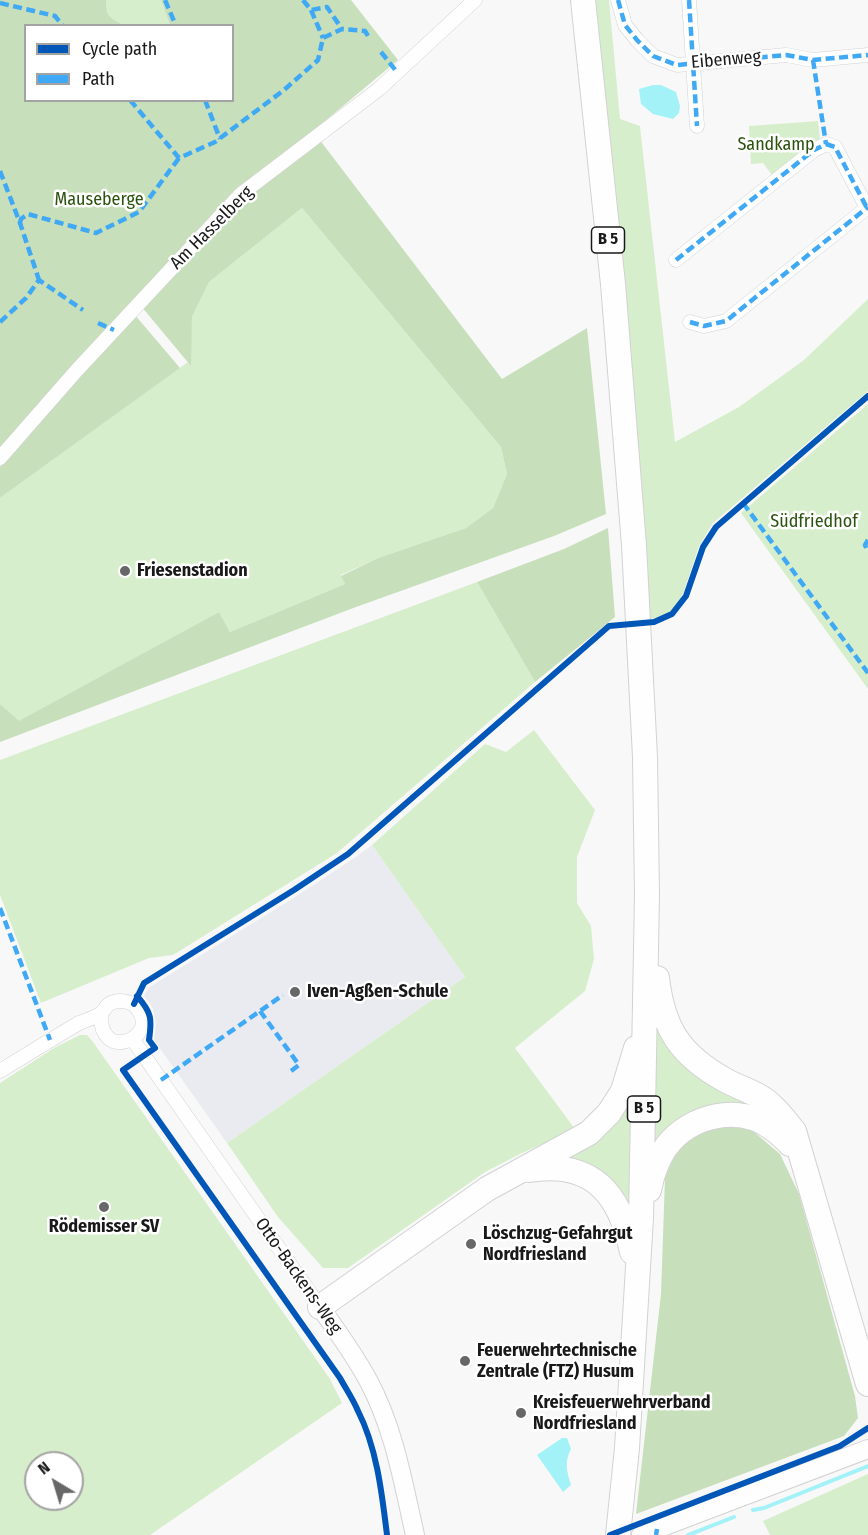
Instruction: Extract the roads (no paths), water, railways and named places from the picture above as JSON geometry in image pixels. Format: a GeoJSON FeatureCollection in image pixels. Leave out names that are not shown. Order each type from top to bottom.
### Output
{"type":"FeatureCollection","features":[{"type":"Feature","properties":{"kind":"highway","name":"B 5"},"geometry":{"type":"LineString","coordinates":[[583,0],[613,284],[634,546],[645,757],[647,894],[641,1218],[618,1535]]}},
{"type":"Feature","properties":{"kind":"highway"},"geometry":{"type":"LineString","coordinates":[[647,894],[659,997],[666,1023],[677,1042],[696,1061],[726,1080],[751,1091],[772,1106],[794,1131],[868,1384]]}},
{"type":"Feature","properties":{"kind":"highway"},"geometry":{"type":"LineString","coordinates":[[320,1307],[487,1189],[589,1133],[609,1113],[623,1091],[633,1064],[646,1000]]}},
{"type":"Feature","properties":{"kind":"highway"},"geometry":{"type":"LineString","coordinates":[[641,1218],[653,1172],[666,1147],[684,1129],[708,1117],[733,1115],[752,1118],[772,1128],[802,1155]]}},
{"type":"Feature","properties":{"kind":"highway"},"geometry":{"type":"LineString","coordinates":[[517,1171],[546,1167],[576,1170],[598,1184],[614,1201],[627,1227],[638,1280]]}},
{"type":"Feature","properties":{"kind":"street","name":"Am Hasselberg"},"geometry":{"type":"LineString","coordinates":[[0,458],[69,378],[241,194],[379,89],[476,0]]}},
{"type":"Feature","properties":{"kind":"street","name":"Eibenweg"},"geometry":{"type":"LineString","coordinates":[[618,0],[625,25],[637,40],[653,56],[677,65],[786,55],[813,60],[868,56]]}},
{"type":"Feature","properties":{"kind":"street"},"geometry":{"type":"LineString","coordinates":[[689,0],[697,126]]}},
{"type":"Feature","properties":{"kind":"street"},"geometry":{"type":"LineString","coordinates":[[676,260],[814,150],[826,144],[835,147],[867,207],[726,321],[704,326],[690,322]]}},
{"type":"Feature","properties":{"kind":"street"},"geometry":{"type":"LineString","coordinates":[[0,1071],[85,1020],[101,1014],[108,1005],[120,1000],[134,1004],[142,1016],[141,1029],[132,1040],[121,1043],[107,1037],[100,1027],[101,1014]]}},
{"type":"Feature","properties":{"kind":"street","name":"Otto-Backens-Weg"},"geometry":{"type":"LineString","coordinates":[[132,1040],[356,1358],[385,1417],[397,1452],[415,1535]]}},
{"type":"Feature","properties":{"kind":"street"},"geometry":{"type":"LineString","coordinates":[[641,1535],[868,1449]]}},
{"type":"Feature","properties":{"kind":"water"},"geometry":{"type":"Polygon","coordinates":[[[661,85],[676,92],[680,106],[679,113],[673,119],[653,114],[641,104],[639,89],[661,85]]]}},
{"type":"Feature","properties":{"kind":"water"},"geometry":{"type":"Polygon","coordinates":[[[562,1438],[567,1438],[571,1449],[567,1471],[571,1485],[563,1492],[537,1455],[562,1438]]]}},
{"type":"Feature","properties":{"kind":"waterway"},"geometry":{"type":"LineString","coordinates":[[753,1510],[764,1508],[868,1466]]}},
{"type":"Feature","properties":{"kind":"waterway"},"geometry":{"type":"LineString","coordinates":[[688,1535],[734,1517]]}},
{"type":"Feature","properties":{"kind":"place","name":"Friesenstadion"},"geometry":{"type":"Point","coordinates":[125,571]}},
{"type":"Feature","properties":{"kind":"place","name":"Iven-Agßen-Schule"},"geometry":{"type":"Point","coordinates":[295,992]}},
{"type":"Feature","properties":{"kind":"place","name":"Rödemisser SV"},"geometry":{"type":"Point","coordinates":[104,1207]}},
{"type":"Feature","properties":{"kind":"place","name":"Löschzug-Gefahrgut Nordfriesland"},"geometry":{"type":"Point","coordinates":[471,1244]}},
{"type":"Feature","properties":{"kind":"place","name":"Feuerwehrtechnische Zentrale (FTZ) Husum"},"geometry":{"type":"Point","coordinates":[465,1361]}},
{"type":"Feature","properties":{"kind":"place","name":"Kreisfeuerwehrverband Nordfriesland"},"geometry":{"type":"Point","coordinates":[521,1413]}},
{"type":"Feature","properties":{"kind":"park label","name":"Sandkamp"},"geometry":{"type":"Point","coordinates":[776,145]}},
{"type":"Feature","properties":{"kind":"park label","name":"Mauseberge"},"geometry":{"type":"Point","coordinates":[99,200]}},
{"type":"Feature","properties":{"kind":"park label","name":"Südfriedhof"},"geometry":{"type":"Point","coordinates":[814,522]}}]}
